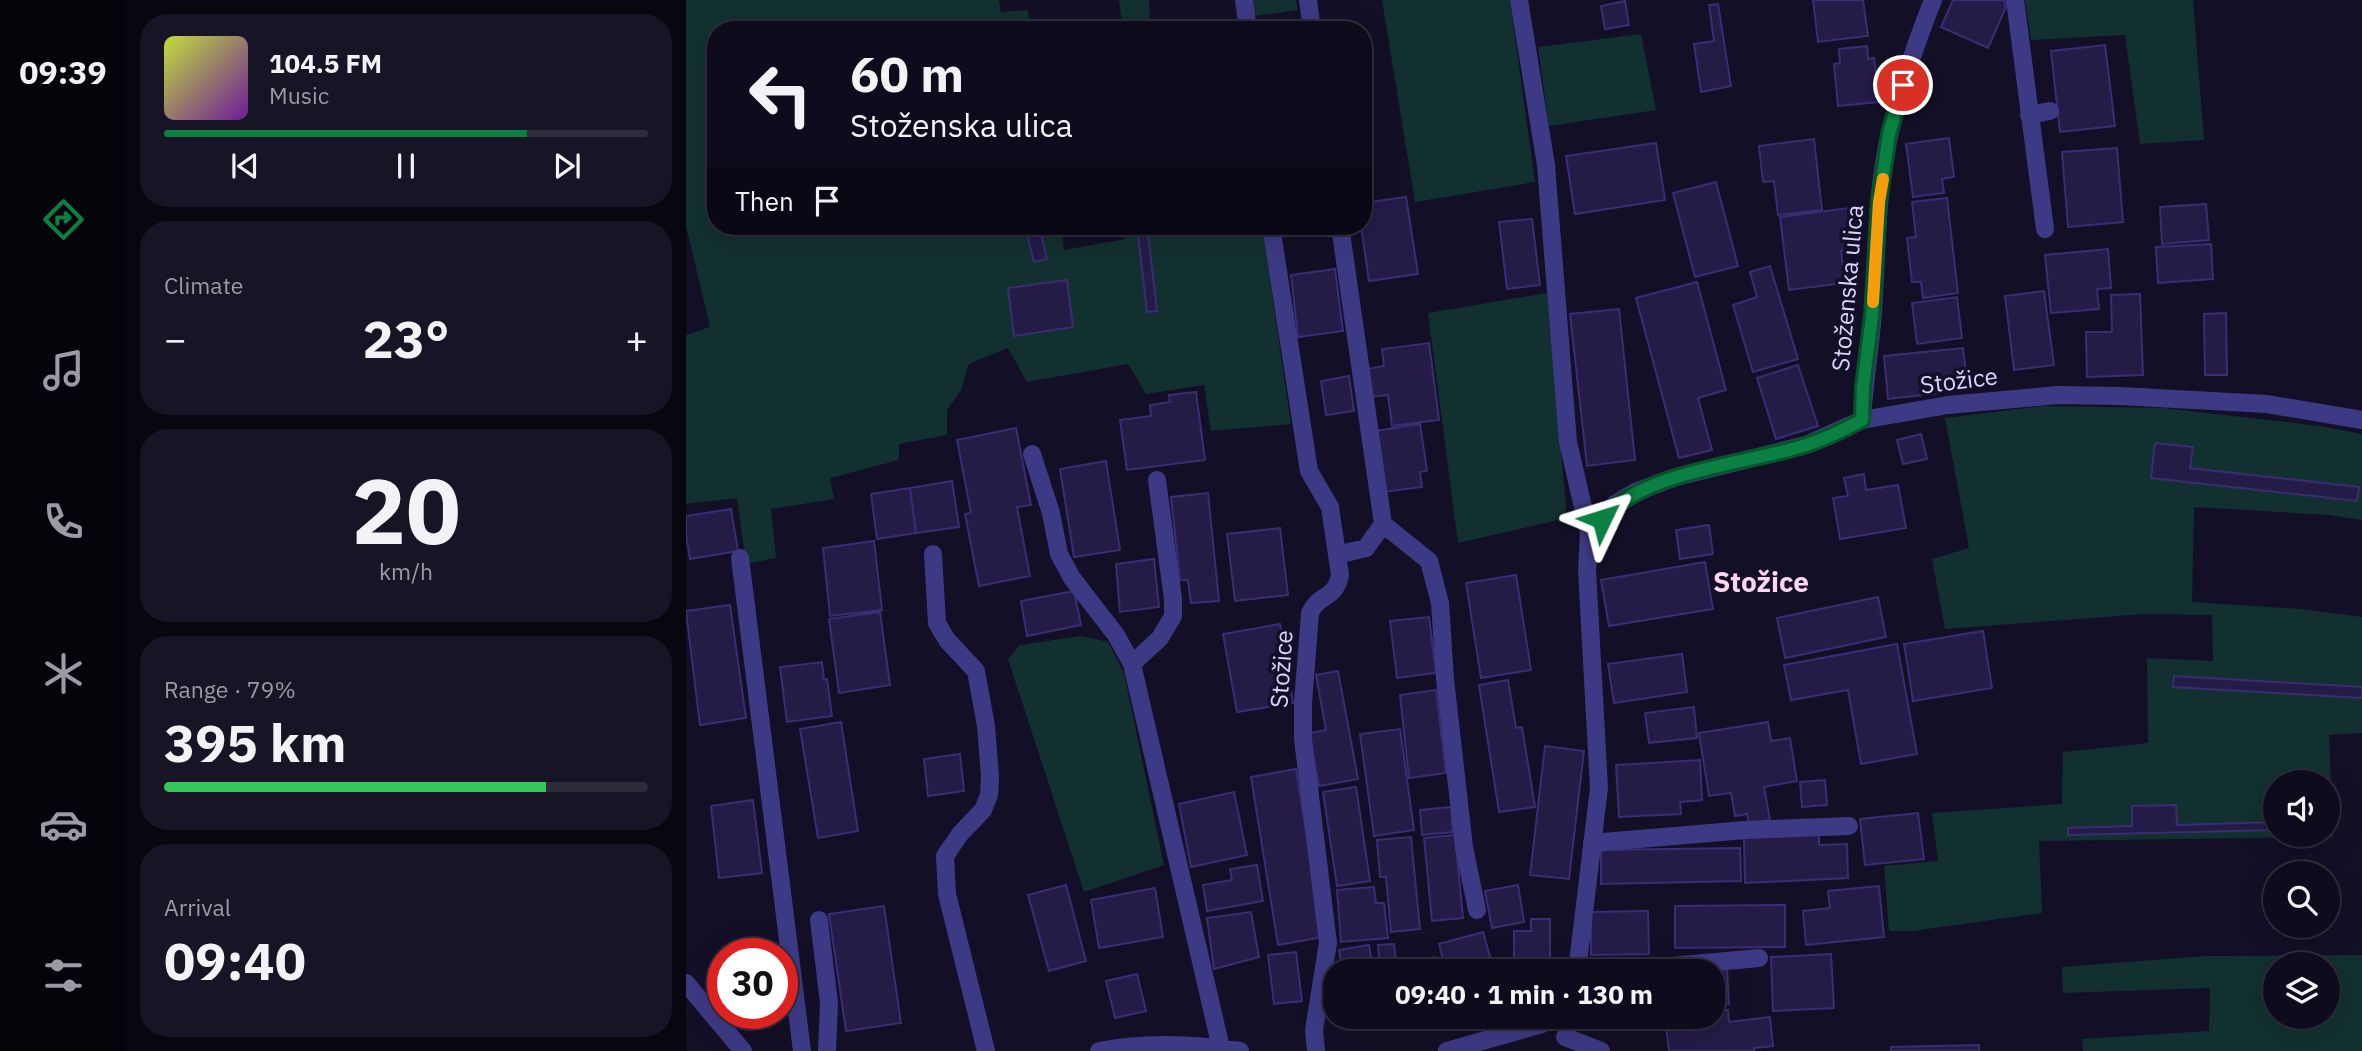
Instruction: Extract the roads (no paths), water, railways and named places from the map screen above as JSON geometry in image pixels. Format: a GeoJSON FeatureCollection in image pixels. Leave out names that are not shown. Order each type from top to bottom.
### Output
{"type":"FeatureCollection","features":[{"type":"Feature","properties":{"kind":"street"},"geometry":{"type":"LineString","coordinates":[[1244,0],[1247,21]]}},
{"type":"Feature","properties":{"kind":"street"},"geometry":{"type":"LineString","coordinates":[[1308,0],[1311,21]]}},
{"type":"Feature","properties":{"kind":"street"},"geometry":{"type":"LineString","coordinates":[[1519,0],[1546,165],[1568,442],[1589,533],[1587,569],[1599,788],[1578,959]]}},
{"type":"Feature","properties":{"kind":"street","name":"Stoženska ulica"},"geometry":{"type":"LineString","coordinates":[[1862,420],[1879,202],[1889,134],[1910,60],[1933,0]]}},
{"type":"Feature","properties":{"kind":"street"},"geometry":{"type":"LineString","coordinates":[[2015,0],[2045,229]]}},
{"type":"Feature","properties":{"kind":"street"},"geometry":{"type":"LineString","coordinates":[[2029,115],[2050,111]]}},
{"type":"Feature","properties":{"kind":"street","name":"Stožice"},"geometry":{"type":"LineString","coordinates":[[1272,235],[1309,471],[1330,507],[1340,575],[1333,593],[1315,603],[1310,613],[1303,703],[1306,774],[1328,943],[1314,1030],[1316,1051]]}},
{"type":"Feature","properties":{"kind":"street"},"geometry":{"type":"LineString","coordinates":[[1341,235],[1383,524],[1429,561],[1440,603],[1445,679],[1464,847],[1477,910]]}},
{"type":"Feature","properties":{"kind":"street","name":"Stožice"},"geometry":{"type":"LineString","coordinates":[[1589,533],[1615,504],[1635,492],[1676,477],[1806,445],[1862,420],[1948,405],[2058,395],[2267,404],[2362,420]]}},
{"type":"Feature","properties":{"kind":"street"},"geometry":{"type":"LineString","coordinates":[[1032,454],[1051,513],[1059,554],[1072,578],[1116,635],[1132,664],[1221,1048]]}},
{"type":"Feature","properties":{"kind":"street"},"geometry":{"type":"LineString","coordinates":[[1132,664],[1160,638],[1173,616],[1157,480]]}},
{"type":"Feature","properties":{"kind":"street"},"geometry":{"type":"LineString","coordinates":[[1337,555],[1366,548],[1383,524]]}},
{"type":"Feature","properties":{"kind":"street"},"geometry":{"type":"LineString","coordinates":[[933,554],[937,623],[947,640],[976,671],[986,726],[989,796],[983,810],[960,834],[945,856],[947,894],[986,1051]]}},
{"type":"Feature","properties":{"kind":"street"},"geometry":{"type":"LineString","coordinates":[[740,558],[802,1051]]}},
{"type":"Feature","properties":{"kind":"street"},"geometry":{"type":"LineString","coordinates":[[1592,843],[1745,830],[1849,825]]}},
{"type":"Feature","properties":{"kind":"street"},"geometry":{"type":"LineString","coordinates":[[819,920],[829,1003],[827,1051]]}},
{"type":"Feature","properties":{"kind":"street"},"geometry":{"type":"LineString","coordinates":[[1725,961],[1759,958]]}},
{"type":"Feature","properties":{"kind":"street"},"geometry":{"type":"LineString","coordinates":[[686,983],[743,1051]]}},
{"type":"Feature","properties":{"kind":"street"},"geometry":{"type":"LineString","coordinates":[[1447,1051],[1524,1029]]}},
{"type":"Feature","properties":{"kind":"street"},"geometry":{"type":"LineString","coordinates":[[1099,1051],[1168,1044],[1240,1051]]}},
{"type":"Feature","properties":{"kind":"street"},"geometry":{"type":"LineString","coordinates":[[1565,1044],[1601,1051]]}},
{"type":"Feature","properties":{"kind":"district","name":"Stožice"},"geometry":{"type":"Point","coordinates":[1761,582]}}]}
